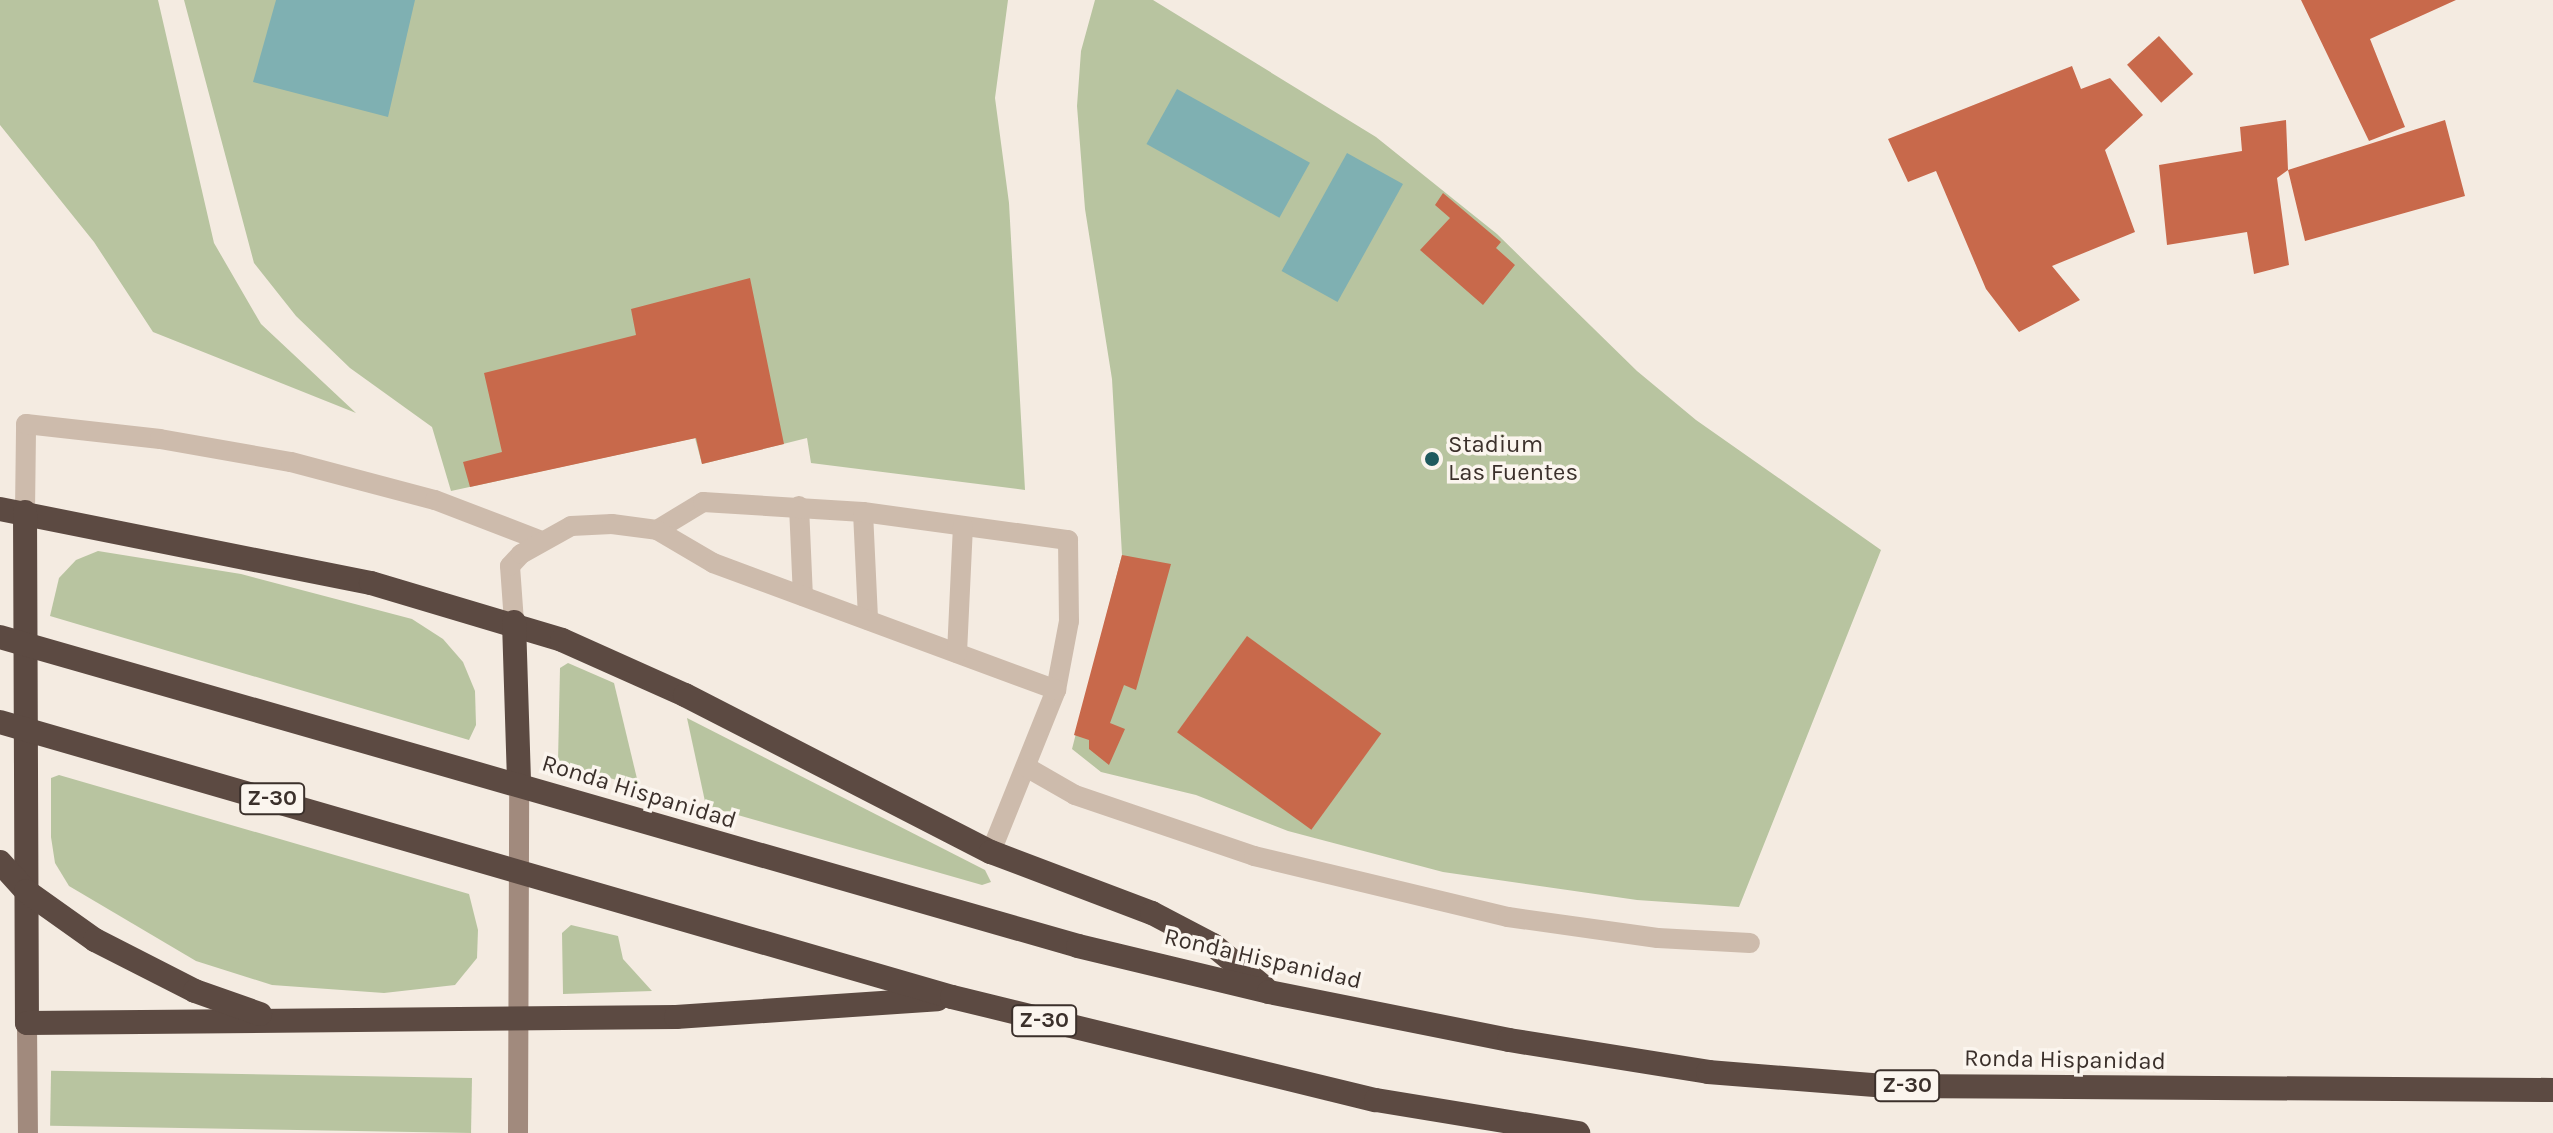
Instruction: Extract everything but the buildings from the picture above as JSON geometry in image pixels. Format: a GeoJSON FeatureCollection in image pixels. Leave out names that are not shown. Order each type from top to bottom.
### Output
{"type":"FeatureCollection","features":[{"type":"Feature","properties":{"kind":"highway"},"geometry":{"type":"LineString","coordinates":[[0,509],[371,583],[514,622],[685,695],[991,852],[1152,913],[1213,945],[1269,992]]}},
{"type":"Feature","properties":{"kind":"highway"},"geometry":{"type":"LineString","coordinates":[[25,512],[27,1023],[284,1022],[822,1010],[952,997]]}},
{"type":"Feature","properties":{"kind":"highway"},"geometry":{"type":"LineString","coordinates":[[514,622],[519,785]]}},
{"type":"Feature","properties":{"kind":"highway","name":"Ronda Hispanidad"},"geometry":{"type":"LineString","coordinates":[[0,637],[891,895],[1269,992],[1708,1072],[1887,1086],[2553,1090]]}},
{"type":"Feature","properties":{"kind":"highway","name":"Z-30"},"geometry":{"type":"LineString","coordinates":[[0,722],[952,997],[1376,1100],[1578,1133]]}},
{"type":"Feature","properties":{"kind":"highway"},"geometry":{"type":"LineString","coordinates":[[0,862],[26,891],[142,965],[231,1006],[284,1022]]}},
{"type":"Feature","properties":{"kind":"main road"},"geometry":{"type":"LineString","coordinates":[[518,1133],[519,785]]}},
{"type":"Feature","properties":{"kind":"main road"},"geometry":{"type":"LineString","coordinates":[[27,1023],[28,1133]]}},
{"type":"Feature","properties":{"kind":"street"},"geometry":{"type":"LineString","coordinates":[[25,512],[26,424],[160,439],[291,462],[435,500],[539,540]]}},
{"type":"Feature","properties":{"kind":"street"},"geometry":{"type":"LineString","coordinates":[[657,530],[703,502],[863,512],[1068,540],[1069,621],[1056,690],[1028,768],[991,852]]}},
{"type":"Feature","properties":{"kind":"street"},"geometry":{"type":"LineString","coordinates":[[799,506],[803,596]]}},
{"type":"Feature","properties":{"kind":"street"},"geometry":{"type":"LineString","coordinates":[[863,512],[868,620]]}},
{"type":"Feature","properties":{"kind":"street"},"geometry":{"type":"LineString","coordinates":[[514,622],[510,566],[539,540],[571,526],[657,530],[713,563],[1056,690]]}},
{"type":"Feature","properties":{"kind":"street"},"geometry":{"type":"LineString","coordinates":[[957,653],[963,526]]}},
{"type":"Feature","properties":{"kind":"street"},"geometry":{"type":"LineString","coordinates":[[1028,768],[1075,795],[1254,856],[1508,917],[1658,938],[1750,943]]}},
{"type":"Feature","properties":{"kind":"green space"},"geometry":{"type":"Polygon","coordinates":[[[0,0],[158,0],[214,243],[261,324],[356,413],[153,332],[94,242],[0,125],[0,0]]]}},
{"type":"Feature","properties":{"kind":"green space"},"geometry":{"type":"Polygon","coordinates":[[[184,0],[1008,0],[995,98],[1009,203],[1025,490],[811,463],[807,438],[702,464],[695,438],[451,491],[432,427],[350,368],[296,316],[254,263],[184,0]]]}},
{"type":"Feature","properties":{"kind":"green space","name":"Stadium Las Fuentes"},"geometry":{"type":"Polygon","coordinates":[[[1095,0],[1153,0],[1376,137],[1497,234],[1637,371],[1696,420],[1881,550],[1739,907],[1637,900],[1443,872],[1288,831],[1196,795],[1101,772],[1072,749],[1122,555],[1112,379],[1085,209],[1077,106],[1081,51],[1095,0]]]}},
{"type":"Feature","properties":{"kind":"green space"},"geometry":{"type":"Polygon","coordinates":[[[98,551],[241,574],[412,619],[443,639],[463,662],[475,691],[476,725],[469,740],[50,616],[59,578],[76,560],[98,551]]]}},
{"type":"Feature","properties":{"kind":"green space"},"geometry":{"type":"Polygon","coordinates":[[[568,663],[614,683],[639,787],[558,762],[560,668],[568,663]]]}},
{"type":"Feature","properties":{"kind":"green space"},"geometry":{"type":"Polygon","coordinates":[[[687,718],[985,870],[991,882],[982,885],[706,806],[687,718]]]}},
{"type":"Feature","properties":{"kind":"green space"},"geometry":{"type":"Polygon","coordinates":[[[59,775],[469,894],[478,930],[477,958],[455,985],[384,993],[272,985],[196,961],[69,886],[55,863],[51,837],[51,778],[59,775]]]}},
{"type":"Feature","properties":{"kind":"green space"},"geometry":{"type":"Polygon","coordinates":[[[571,925],[618,936],[623,959],[652,991],[563,994],[562,933],[571,925]]]}},
{"type":"Feature","properties":{"kind":"green space"},"geometry":{"type":"Polygon","coordinates":[[[51,1071],[472,1078],[471,1133],[50,1126],[51,1071]]]}},
{"type":"Feature","properties":{"kind":"water"},"geometry":{"type":"Polygon","coordinates":[[[276,0],[415,0],[388,117],[253,82],[276,0]]]}},
{"type":"Feature","properties":{"kind":"water"},"geometry":{"type":"Polygon","coordinates":[[[1177,89],[1310,163],[1279,218],[1146,144],[1177,89]]]}},
{"type":"Feature","properties":{"kind":"water"},"geometry":{"type":"Polygon","coordinates":[[[1347,153],[1403,184],[1338,302],[1282,271],[1347,153]]]}},
{"type":"Feature","properties":{"kind":"place","name":"Stadium Las Fuentes"},"geometry":{"type":"Point","coordinates":[1432,459]}}]}
